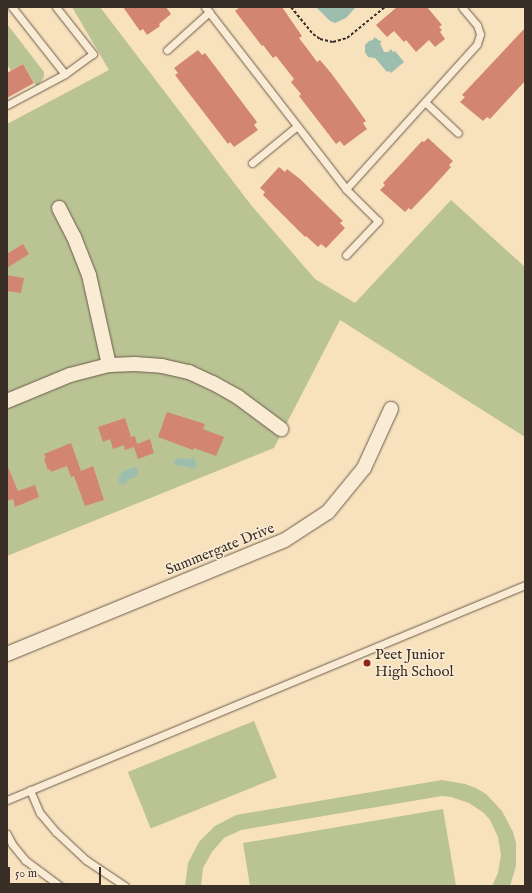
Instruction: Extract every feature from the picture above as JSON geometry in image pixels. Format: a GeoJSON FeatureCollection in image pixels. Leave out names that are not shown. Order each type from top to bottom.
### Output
{"type":"FeatureCollection","features":[{"type":"Feature","properties":{"kind":"street"},"geometry":{"type":"LineString","coordinates":[[59,208],[74,237],[89,275],[109,365]]}},
{"type":"Feature","properties":{"kind":"street"},"geometry":{"type":"LineString","coordinates":[[7,401],[70,376],[109,365],[135,364],[162,366],[189,372],[213,382],[238,397],[281,429]]}},
{"type":"Feature","properties":{"kind":"street","name":"Summergate Drive"},"geometry":{"type":"LineString","coordinates":[[7,654],[285,540],[328,512],[364,468],[391,409]]}},
{"type":"Feature","properties":{"kind":"lane"},"geometry":{"type":"LineString","coordinates":[[12,7],[65,74]]}},
{"type":"Feature","properties":{"kind":"lane"},"geometry":{"type":"LineString","coordinates":[[7,105],[65,74],[93,54],[56,7]]}},
{"type":"Feature","properties":{"kind":"lane"},"geometry":{"type":"LineString","coordinates":[[346,189],[477,44],[480,34],[477,25],[462,7]]}},
{"type":"Feature","properties":{"kind":"lane"},"geometry":{"type":"LineString","coordinates":[[167,50],[207,9],[346,189],[378,221],[346,255]]}},
{"type":"Feature","properties":{"kind":"lane"},"geometry":{"type":"LineString","coordinates":[[425,102],[458,134]]}},
{"type":"Feature","properties":{"kind":"lane"},"geometry":{"type":"LineString","coordinates":[[252,163],[297,126]]}},
{"type":"Feature","properties":{"kind":"lane"},"geometry":{"type":"LineString","coordinates":[[7,800],[525,585]]}},
{"type":"Feature","properties":{"kind":"lane"},"geometry":{"type":"LineString","coordinates":[[30,790],[40,813],[56,832],[86,860],[125,886]]}},
{"type":"Feature","properties":{"kind":"lane"},"geometry":{"type":"LineString","coordinates":[[7,834],[12,844],[25,860],[60,886]]}},
{"type":"Feature","properties":{"kind":"path"},"geometry":{"type":"LineString","coordinates":[[291,7],[313,34],[320,39],[333,42],[347,38],[385,7]]}},
{"type":"Feature","properties":{"kind":"green space"},"geometry":{"type":"Polygon","coordinates":[[[72,7],[100,7],[251,205],[315,279],[355,303],[451,200],[525,267],[525,437],[340,320],[274,448],[7,556],[7,124],[109,70],[72,7]]]}},
{"type":"Feature","properties":{"kind":"green space"},"geometry":{"type":"Polygon","coordinates":[[[7,24],[44,72],[44,77],[37,87],[23,64],[11,71],[7,64],[7,24]]]}},
{"type":"Feature","properties":{"kind":"green space"},"geometry":{"type":"Polygon","coordinates":[[[254,721],[277,778],[151,829],[128,772],[254,721]]]}},
{"type":"Feature","properties":{"kind":"green space"},"geometry":{"type":"Polygon","coordinates":[[[442,780],[465,784],[476,788],[486,794],[502,811],[513,832],[516,843],[516,866],[510,886],[492,886],[498,873],[501,855],[498,837],[490,820],[484,813],[469,803],[451,797],[442,796],[241,830],[224,838],[212,852],[203,868],[201,886],[185,886],[188,863],[199,842],[215,826],[236,815],[442,780]]]}},
{"type":"Feature","properties":{"kind":"green space"},"geometry":{"type":"Polygon","coordinates":[[[443,809],[456,886],[250,886],[243,843],[443,809]]]}},
{"type":"Feature","properties":{"kind":"shaded area"},"geometry":{"type":"Polygon","coordinates":[[[316,7],[355,8],[346,18],[335,23],[330,21],[316,7]]]}},
{"type":"Feature","properties":{"kind":"shaded area"},"geometry":{"type":"Polygon","coordinates":[[[374,37],[382,42],[380,43],[384,52],[388,52],[391,49],[393,52],[395,51],[404,62],[391,73],[389,71],[387,72],[375,58],[368,57],[365,52],[365,45],[369,41],[373,40],[374,37]]]}},
{"type":"Feature","properties":{"kind":"shaded area"},"geometry":{"type":"Polygon","coordinates":[[[193,457],[197,464],[194,469],[185,466],[178,466],[173,462],[177,458],[189,459],[193,457]]]}},
{"type":"Feature","properties":{"kind":"shaded area"},"geometry":{"type":"Polygon","coordinates":[[[134,467],[137,469],[138,473],[135,478],[129,479],[124,485],[119,483],[119,477],[122,472],[134,467]]]}},
{"type":"Feature","properties":{"kind":"building"},"geometry":{"type":"Polygon","coordinates":[[[123,7],[166,7],[171,14],[159,24],[160,26],[147,35],[143,29],[140,31],[123,7]]]}},
{"type":"Feature","properties":{"kind":"building"},"geometry":{"type":"Polygon","coordinates":[[[240,7],[282,7],[302,36],[299,38],[317,62],[320,60],[331,73],[366,121],[363,123],[367,129],[344,146],[340,141],[336,144],[299,96],[301,94],[291,82],[294,79],[276,56],[273,58],[263,45],[262,46],[235,11],[240,7]]]}},
{"type":"Feature","properties":{"kind":"building"},"geometry":{"type":"Polygon","coordinates":[[[397,7],[427,7],[442,25],[439,27],[442,30],[440,32],[445,39],[435,47],[429,40],[416,52],[406,40],[404,42],[394,31],[387,37],[376,25],[397,7]]]}},
{"type":"Feature","properties":{"kind":"building"},"geometry":{"type":"Polygon","coordinates":[[[525,28],[525,81],[490,119],[487,117],[483,121],[460,102],[465,97],[462,95],[525,28]]]}},
{"type":"Feature","properties":{"kind":"building"},"geometry":{"type":"Polygon","coordinates":[[[198,50],[202,55],[205,53],[257,122],[254,125],[258,130],[234,147],[230,142],[228,144],[175,75],[178,73],[174,68],[198,50]]]}},
{"type":"Feature","properties":{"kind":"building"},"geometry":{"type":"Polygon","coordinates":[[[23,64],[34,83],[7,98],[7,73],[23,64]]]}},
{"type":"Feature","properties":{"kind":"building"},"geometry":{"type":"Polygon","coordinates":[[[428,138],[453,161],[449,165],[451,167],[431,189],[411,210],[409,208],[405,212],[380,190],[385,185],[383,183],[422,141],[424,142],[428,138]]]}},
{"type":"Feature","properties":{"kind":"building"},"geometry":{"type":"Polygon","coordinates":[[[279,167],[285,172],[287,169],[300,179],[343,221],[340,223],[345,228],[326,248],[321,244],[318,247],[306,236],[305,237],[263,195],[265,192],[260,188],[279,167]]]}},
{"type":"Feature","properties":{"kind":"building"},"geometry":{"type":"Polygon","coordinates":[[[23,244],[29,254],[7,268],[7,254],[23,244]]]}},
{"type":"Feature","properties":{"kind":"building"},"geometry":{"type":"Polygon","coordinates":[[[7,275],[24,278],[21,293],[7,291],[7,275]]]}},
{"type":"Feature","properties":{"kind":"building"},"geometry":{"type":"Polygon","coordinates":[[[167,412],[205,424],[203,429],[224,437],[216,456],[194,448],[193,450],[158,437],[167,412]]]}},
{"type":"Feature","properties":{"kind":"building"},"geometry":{"type":"Polygon","coordinates":[[[125,418],[131,437],[135,436],[137,444],[150,439],[154,453],[138,459],[134,447],[125,450],[124,445],[113,449],[110,439],[103,442],[98,427],[125,418]]]}},
{"type":"Feature","properties":{"kind":"building"},"geometry":{"type":"Polygon","coordinates":[[[71,443],[81,471],[93,466],[104,500],[85,506],[74,476],[71,477],[67,466],[51,472],[50,469],[48,470],[44,459],[46,458],[44,454],[71,443]]]}},
{"type":"Feature","properties":{"kind":"building"},"geometry":{"type":"Polygon","coordinates":[[[7,465],[18,491],[35,485],[39,497],[15,507],[13,499],[7,501],[7,465]]]}},
{"type":"Feature","properties":{"kind":"place","name":"Peet Junior High School"},"geometry":{"type":"Point","coordinates":[367,663]}}]}
